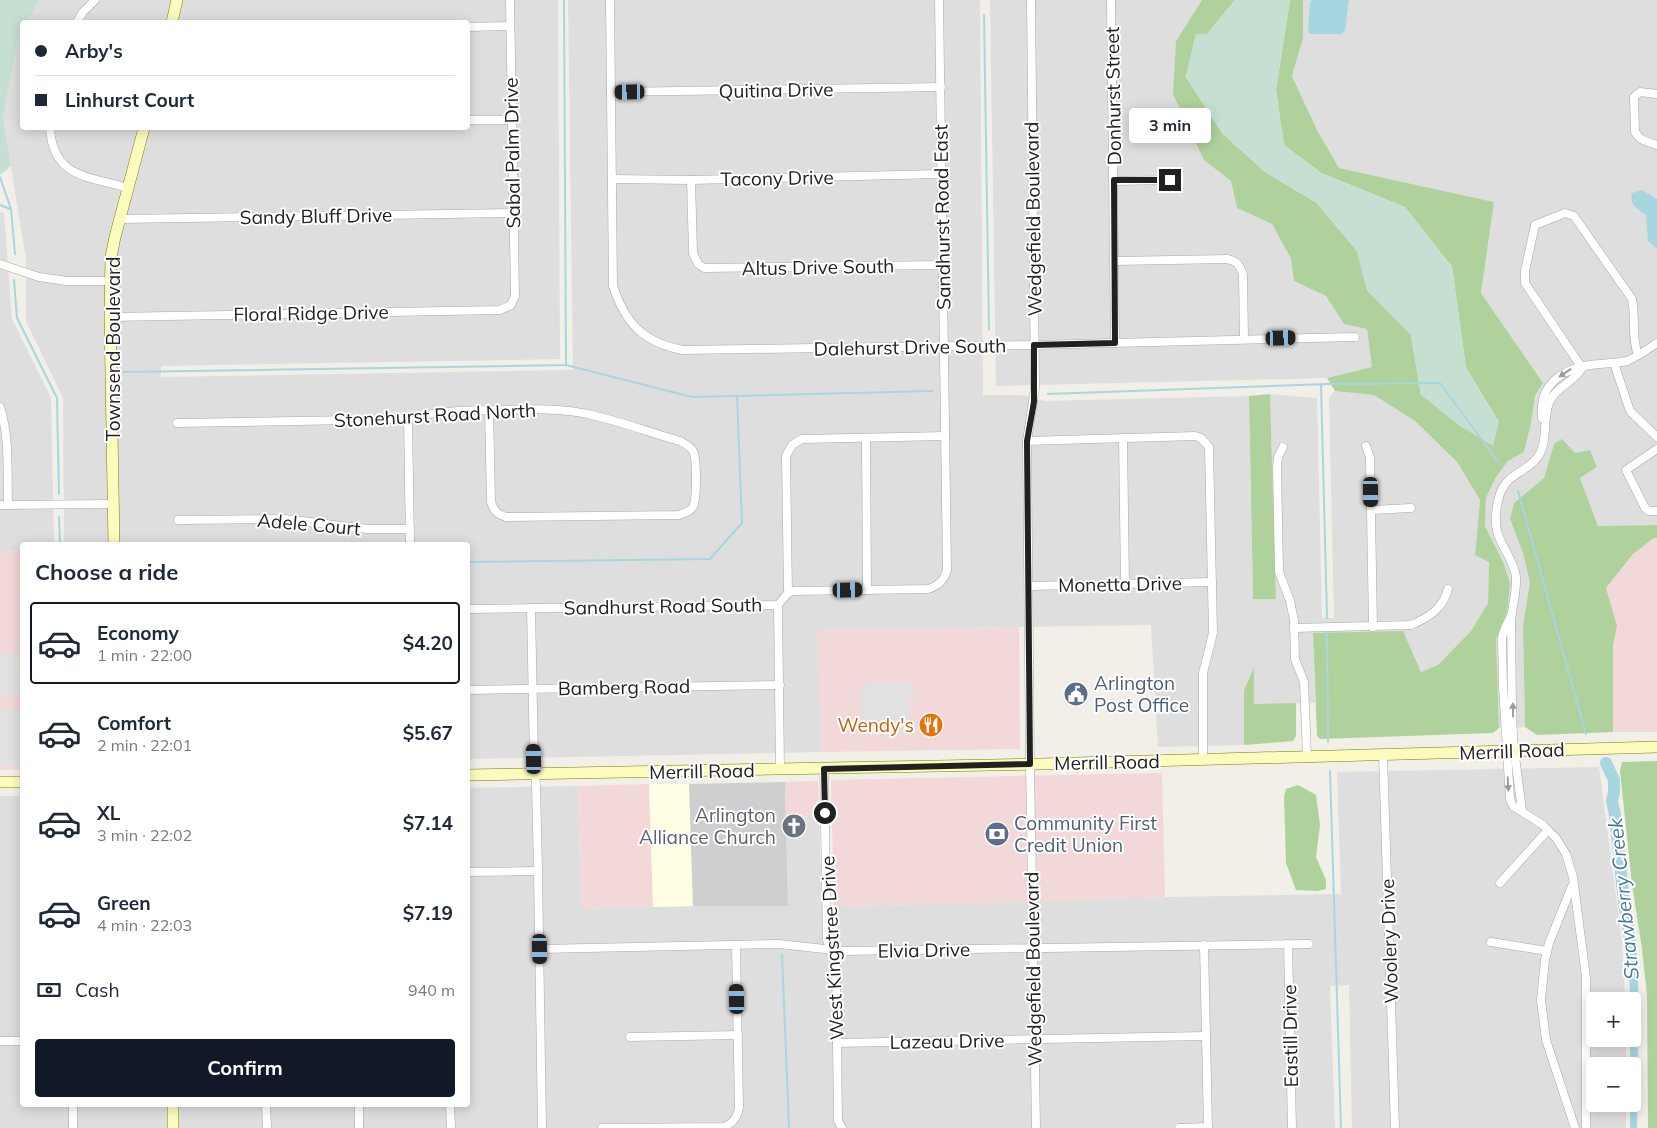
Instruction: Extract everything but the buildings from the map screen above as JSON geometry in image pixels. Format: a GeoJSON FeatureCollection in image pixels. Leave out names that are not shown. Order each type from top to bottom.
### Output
{"type":"FeatureCollection","features":[{"type":"Feature","properties":{"kind":"main road"},"geometry":{"type":"LineString","coordinates":[[172,20],[177,0]]}},
{"type":"Feature","properties":{"kind":"main road","name":"Townsend Boulevard"},"geometry":{"type":"LineString","coordinates":[[114,542],[110,317],[112,250],[143,130]]}},
{"type":"Feature","properties":{"kind":"main road","name":"Merrill Road"},"geometry":{"type":"LineString","coordinates":[[470,775],[824,769],[1657,747]]}},
{"type":"Feature","properties":{"kind":"main road"},"geometry":{"type":"LineString","coordinates":[[0,782],[20,782]]}},
{"type":"Feature","properties":{"kind":"main road"},"geometry":{"type":"LineString","coordinates":[[173,1107],[173,1128]]}},
{"type":"Feature","properties":{"kind":"street"},"geometry":{"type":"LineString","coordinates":[[78,20],[95,0]]}},
{"type":"Feature","properties":{"kind":"street","name":"Sabal Palm Drive"},"geometry":{"type":"LineString","coordinates":[[510,0],[515,296],[510,305]]}},
{"type":"Feature","properties":{"kind":"street","name":"Dalehurst Drive South"},"geometry":{"type":"LineString","coordinates":[[610,0],[613,286],[625,316],[636,328],[647,337],[671,348],[683,350],[1034,345],[1356,337]]}},
{"type":"Feature","properties":{"kind":"street","name":"Sandhurst Road East"},"geometry":{"type":"LineString","coordinates":[[939,0],[947,570],[941,583]]}},
{"type":"Feature","properties":{"kind":"street","name":"Wedgefield Boulevard"},"geometry":{"type":"LineString","coordinates":[[1031,0],[1034,402],[1027,441],[1036,1128]]}},
{"type":"Feature","properties":{"kind":"street","name":"Donhurst Street"},"geometry":{"type":"LineString","coordinates":[[1111,0],[1115,343]]}},
{"type":"Feature","properties":{"kind":"street"},"geometry":{"type":"LineString","coordinates":[[470,26],[510,26]]}},
{"type":"Feature","properties":{"kind":"street","name":"Quitina Drive"},"geometry":{"type":"LineString","coordinates":[[611,92],[940,87]]}},
{"type":"Feature","properties":{"kind":"street"},"geometry":{"type":"LineString","coordinates":[[1657,94],[1640,92],[1634,97],[1635,132],[1637,137],[1657,145]]}},
{"type":"Feature","properties":{"kind":"street"},"geometry":{"type":"LineString","coordinates":[[470,120],[512,120]]}},
{"type":"Feature","properties":{"kind":"street"},"geometry":{"type":"LineString","coordinates":[[50,130],[53,147],[62,165],[74,172],[128,188]]}},
{"type":"Feature","properties":{"kind":"street","name":"Tacony Drive"},"geometry":{"type":"LineString","coordinates":[[612,180],[941,174]]}},
{"type":"Feature","properties":{"kind":"street","name":"Altus Drive South"},"geometry":{"type":"LineString","coordinates":[[691,180],[693,253],[696,261],[704,268],[942,265]]}},
{"type":"Feature","properties":{"kind":"street"},"geometry":{"type":"LineString","coordinates":[[1114,180],[1170,180]]}},
{"type":"Feature","properties":{"kind":"street","name":"Sandy Bluff Drive"},"geometry":{"type":"LineString","coordinates":[[120,219],[513,213]]}},
{"type":"Feature","properties":{"kind":"street"},"geometry":{"type":"LineString","coordinates":[[1582,368],[1524,283],[1524,270],[1535,225],[1565,213],[1574,216],[1632,299],[1634,307],[1635,348],[1638,355]]}},
{"type":"Feature","properties":{"kind":"street"},"geometry":{"type":"LineString","coordinates":[[1115,261],[1227,259],[1234,261],[1240,266],[1243,274],[1244,339]]}},
{"type":"Feature","properties":{"kind":"street"},"geometry":{"type":"LineString","coordinates":[[0,264],[39,277],[67,281],[110,281]]}},
{"type":"Feature","properties":{"kind":"street","name":"Floral Ridge Drive"},"geometry":{"type":"LineString","coordinates":[[110,317],[500,310],[510,305]]}},
{"type":"Feature","properties":{"kind":"street"},"geometry":{"type":"LineString","coordinates":[[1586,1128],[1586,977],[1574,880],[1566,854],[1556,838],[1522,811],[1512,806],[1510,799],[1511,751],[1502,638],[1511,616],[1516,576],[1497,531],[1496,516],[1499,497],[1505,482],[1538,457],[1543,447],[1542,403],[1548,388],[1556,379],[1574,368],[1628,360],[1657,343]]}},
{"type":"Feature","properties":{"kind":"street"},"geometry":{"type":"LineString","coordinates":[[1614,363],[1630,411],[1657,437]]}},
{"type":"Feature","properties":{"kind":"street"},"geometry":{"type":"LineString","coordinates":[[0,407],[4,418],[6,436],[4,505],[113,504]]}},
{"type":"Feature","properties":{"kind":"street","name":"Stonehurst Road North"},"geometry":{"type":"LineString","coordinates":[[177,424],[408,419],[447,411],[489,410],[548,409],[591,415],[680,441],[689,446],[695,459],[695,501],[692,508],[680,515],[506,517],[499,515],[494,510],[491,502],[489,410]]}},
{"type":"Feature","properties":{"kind":"street"},"geometry":{"type":"LineString","coordinates":[[408,419],[410,542]]}},
{"type":"Feature","properties":{"kind":"street"},"geometry":{"type":"LineString","coordinates":[[788,593],[786,456],[788,449],[792,445],[802,439],[945,436]]}},
{"type":"Feature","properties":{"kind":"street"},"geometry":{"type":"LineString","coordinates":[[1027,441],[1195,436],[1201,438],[1210,447],[1213,633],[1203,673],[1203,760]]}},
{"type":"Feature","properties":{"kind":"street"},"geometry":{"type":"LineString","coordinates":[[866,438],[867,590]]}},
{"type":"Feature","properties":{"kind":"street"},"geometry":{"type":"LineString","coordinates":[[1123,438],[1125,584]]}},
{"type":"Feature","properties":{"kind":"street"},"geometry":{"type":"LineString","coordinates":[[1366,446],[1370,457],[1373,627]]}},
{"type":"Feature","properties":{"kind":"street"},"geometry":{"type":"LineString","coordinates":[[1284,447],[1278,457],[1277,467],[1279,572],[1290,601],[1294,628],[1295,659],[1301,672],[1305,689],[1307,757]]}},
{"type":"Feature","properties":{"kind":"street"},"geometry":{"type":"LineString","coordinates":[[1657,449],[1626,470],[1645,508],[1649,511],[1657,511]]}},
{"type":"Feature","properties":{"kind":"street"},"geometry":{"type":"LineString","coordinates":[[1372,510],[1410,508]]}},
{"type":"Feature","properties":{"kind":"street","name":"Adele Court"},"geometry":{"type":"LineString","coordinates":[[178,520],[285,519],[367,529],[410,529]]}},
{"type":"Feature","properties":{"kind":"street","name":"Monetta Drive"},"geometry":{"type":"LineString","coordinates":[[1028,586],[1212,582]]}},
{"type":"Feature","properties":{"kind":"street","name":"Sandhurst Road South"},"geometry":{"type":"LineString","coordinates":[[470,609],[778,605],[788,593],[793,591],[928,589],[941,583]]}},
{"type":"Feature","properties":{"kind":"street"},"geometry":{"type":"LineString","coordinates":[[1294,628],[1405,626],[1426,618],[1435,612],[1448,589]]}},
{"type":"Feature","properties":{"kind":"street"},"geometry":{"type":"LineString","coordinates":[[778,605],[780,769]]}},
{"type":"Feature","properties":{"kind":"street"},"geometry":{"type":"LineString","coordinates":[[531,608],[540,949],[542,1128]]}},
{"type":"Feature","properties":{"kind":"street","name":"Bamberg Road"},"geometry":{"type":"LineString","coordinates":[[470,690],[780,685]]}},
{"type":"Feature","properties":{"kind":"street","name":"Woolery Drive"},"geometry":{"type":"LineString","coordinates":[[1383,755],[1395,1128]]}},
{"type":"Feature","properties":{"kind":"street","name":"West Kingstree Drive"},"geometry":{"type":"LineString","coordinates":[[824,769],[828,940],[836,960],[838,1121],[842,1128]]}},
{"type":"Feature","properties":{"kind":"street"},"geometry":{"type":"LineString","coordinates":[[1500,884],[1548,830]]}},
{"type":"Feature","properties":{"kind":"street"},"geometry":{"type":"LineString","coordinates":[[470,872],[538,871]]}},
{"type":"Feature","properties":{"kind":"street"},"geometry":{"type":"LineString","coordinates":[[1574,880],[1572,889],[1556,923],[1547,951],[1541,1000],[1546,1040],[1575,1128]]}},
{"type":"Feature","properties":{"kind":"street"},"geometry":{"type":"LineString","coordinates":[[1491,942],[1547,951]]}},
{"type":"Feature","properties":{"kind":"street","name":"Elvia Drive"},"geometry":{"type":"LineString","coordinates":[[540,949],[779,944],[843,952],[1309,944]]}},
{"type":"Feature","properties":{"kind":"street","name":"Eastill Drive"},"geometry":{"type":"LineString","coordinates":[[1288,944],[1292,1128]]}},
{"type":"Feature","properties":{"kind":"street"},"geometry":{"type":"LineString","coordinates":[[1179,1128],[1208,1128],[1204,945]]}},
{"type":"Feature","properties":{"kind":"street"},"geometry":{"type":"LineString","coordinates":[[602,1128],[723,1127],[732,1122],[737,1116],[739,1108],[736,946]]}},
{"type":"Feature","properties":{"kind":"street"},"geometry":{"type":"LineString","coordinates":[[630,1037],[738,1035]]}},
{"type":"Feature","properties":{"kind":"street","name":"Lazeau Drive"},"geometry":{"type":"LineString","coordinates":[[837,1042],[1206,1036]]}},
{"type":"Feature","properties":{"kind":"street"},"geometry":{"type":"LineString","coordinates":[[0,1041],[20,1041]]}},
{"type":"Feature","properties":{"kind":"street"},"geometry":{"type":"LineString","coordinates":[[73,1107],[73,1128]]}},
{"type":"Feature","properties":{"kind":"street"},"geometry":{"type":"LineString","coordinates":[[266,1107],[267,1128]]}},
{"type":"Feature","properties":{"kind":"street"},"geometry":{"type":"LineString","coordinates":[[359,1107],[359,1128]]}},
{"type":"Feature","properties":{"kind":"street"},"geometry":{"type":"LineString","coordinates":[[450,1107],[451,1128]]}},
{"type":"Feature","properties":{"kind":"shaded area"},"geometry":{"type":"Polygon","coordinates":[[[39,0],[558,0],[560,359],[161,366],[161,377],[573,370],[568,0],[980,0],[983,395],[1023,395],[1045,401],[1249,396],[1253,599],[1276,598],[1270,394],[1317,398],[1322,618],[1334,618],[1329,398],[1335,391],[1374,395],[1415,421],[1457,462],[1480,500],[1475,554],[1489,562],[1488,603],[1471,631],[1438,665],[1421,672],[1313,633],[1315,703],[1254,704],[1253,668],[1244,690],[1244,745],[1158,747],[1151,625],[818,630],[821,752],[470,759],[470,542],[64,542],[63,398],[26,321],[26,259],[3,118],[20,34],[20,130],[470,130],[470,20],[28,20],[39,0]]]}},
{"type":"Feature","properties":{"kind":"shaded area"},"geometry":{"type":"Polygon","coordinates":[[[990,0],[1202,0],[1176,41],[1204,160],[1231,181],[1237,208],[1272,224],[1291,259],[1294,281],[1326,296],[1344,324],[1367,329],[1372,367],[1327,378],[996,386],[990,0]]]}},
{"type":"Feature","properties":{"kind":"shaded area"},"geometry":{"type":"Polygon","coordinates":[[[1303,0],[1657,0],[1657,525],[1598,526],[1580,478],[1597,467],[1590,450],[1575,453],[1554,444],[1544,478],[1514,503],[1510,519],[1523,553],[1530,582],[1523,625],[1525,727],[1499,728],[1496,639],[1507,612],[1504,564],[1485,526],[1486,498],[1496,477],[1508,461],[1524,452],[1535,396],[1543,383],[1481,293],[1494,202],[1339,168],[1317,130],[1292,76],[1303,38],[1303,0]]]}},
{"type":"Feature","properties":{"kind":"shaded area"},"geometry":{"type":"Polygon","coordinates":[[[0,212],[4,213],[12,319],[51,398],[54,542],[20,542],[20,551],[0,552],[0,212]]]}},
{"type":"Feature","properties":{"kind":"shaded area"},"geometry":{"type":"Polygon","coordinates":[[[1654,538],[1657,538],[1657,732],[1613,732],[1613,645],[1617,626],[1606,588],[1633,554],[1654,538]]]}},
{"type":"Feature","properties":{"kind":"shaded area"},"geometry":{"type":"Polygon","coordinates":[[[20,551],[20,769],[0,770],[0,552],[20,551]]]}},
{"type":"Feature","properties":{"kind":"shaded area"},"geometry":{"type":"Polygon","coordinates":[[[1019,627],[1020,749],[821,752],[817,630],[1019,627]]]}},
{"type":"Feature","properties":{"kind":"shaded area"},"geometry":{"type":"Polygon","coordinates":[[[20,653],[20,695],[0,696],[0,654],[20,653]]]}},
{"type":"Feature","properties":{"kind":"shaded area"},"geometry":{"type":"Polygon","coordinates":[[[914,682],[915,695],[909,696],[910,735],[873,735],[861,733],[860,689],[866,689],[867,683],[914,682]]]}},
{"type":"Feature","properties":{"kind":"shaded area"},"geometry":{"type":"Polygon","coordinates":[[[0,710],[20,710],[20,766],[0,766],[0,710]]]}},
{"type":"Feature","properties":{"kind":"shaded area"},"geometry":{"type":"Polygon","coordinates":[[[1599,767],[1622,942],[1625,992],[1586,992],[1586,1047],[1626,1047],[1626,1057],[1586,1057],[1586,1112],[1626,1112],[1626,1128],[1352,1128],[1349,985],[1330,986],[1335,1128],[0,1128],[0,796],[20,796],[20,1107],[470,1107],[470,788],[578,786],[581,909],[788,906],[786,817],[819,816],[822,906],[1341,894],[1337,772],[1599,767]]]}},
{"type":"Feature","properties":{"kind":"shaded area"},"geometry":{"type":"Polygon","coordinates":[[[1162,773],[1165,897],[834,906],[831,780],[1162,773]]]}},
{"type":"Feature","properties":{"kind":"shaded area"},"geometry":{"type":"Polygon","coordinates":[[[818,781],[819,816],[786,817],[785,782],[818,781]]]}},
{"type":"Feature","properties":{"kind":"shaded area"},"geometry":{"type":"Polygon","coordinates":[[[785,782],[788,906],[693,906],[689,784],[785,782]]]}},
{"type":"Feature","properties":{"kind":"shaded area"},"geometry":{"type":"Polygon","coordinates":[[[649,784],[653,907],[581,909],[578,786],[649,784]]]}},
{"type":"Feature","properties":{"kind":"shaded area"},"geometry":{"type":"Polygon","coordinates":[[[649,784],[689,784],[693,906],[653,907],[649,784]]]}},
{"type":"Feature","properties":{"kind":"green space"},"geometry":{"type":"Polygon","coordinates":[[[0,0],[39,0],[28,20],[20,20],[20,34],[3,118],[11,166],[0,175],[0,0]]]}},
{"type":"Feature","properties":{"kind":"green space"},"geometry":{"type":"Polygon","coordinates":[[[1202,0],[1235,0],[1207,34],[1196,34],[1186,77],[1222,133],[1265,172],[1317,203],[1357,251],[1367,290],[1411,335],[1421,395],[1499,422],[1466,368],[1452,267],[1405,207],[1321,173],[1284,145],[1276,90],[1290,0],[1303,0],[1303,38],[1292,76],[1317,130],[1339,168],[1494,202],[1481,293],[1543,383],[1535,396],[1524,452],[1508,461],[1496,477],[1486,498],[1485,526],[1504,564],[1510,584],[1507,612],[1496,639],[1499,728],[1493,733],[1320,739],[1317,736],[1313,633],[1403,631],[1421,672],[1438,665],[1471,631],[1488,603],[1489,562],[1475,555],[1480,500],[1457,462],[1415,421],[1374,395],[1335,391],[1327,378],[1372,367],[1367,329],[1344,324],[1326,296],[1294,281],[1291,259],[1272,224],[1237,208],[1231,181],[1204,160],[1173,94],[1176,41],[1202,0]]]}},
{"type":"Feature","properties":{"kind":"green space"},"geometry":{"type":"Polygon","coordinates":[[[1235,0],[1290,0],[1276,90],[1284,145],[1321,173],[1405,207],[1452,267],[1466,368],[1499,422],[1493,446],[1460,426],[1421,395],[1411,335],[1367,290],[1357,251],[1317,203],[1265,172],[1222,133],[1186,77],[1196,34],[1207,34],[1235,0]]]}},
{"type":"Feature","properties":{"kind":"green space"},"geometry":{"type":"Polygon","coordinates":[[[1270,394],[1276,599],[1253,599],[1249,396],[1270,394]]]}},
{"type":"Feature","properties":{"kind":"green space"},"geometry":{"type":"Polygon","coordinates":[[[1562,439],[1575,453],[1590,450],[1597,467],[1580,478],[1598,526],[1657,525],[1657,538],[1654,538],[1633,554],[1606,588],[1617,626],[1613,645],[1613,732],[1537,735],[1525,727],[1523,625],[1530,582],[1523,553],[1510,519],[1514,503],[1544,478],[1554,444],[1562,439]]]}},
{"type":"Feature","properties":{"kind":"green space"},"geometry":{"type":"Polygon","coordinates":[[[1254,667],[1254,704],[1296,703],[1296,736],[1293,741],[1244,745],[1244,690],[1254,667]]]}},
{"type":"Feature","properties":{"kind":"green space"},"geometry":{"type":"Polygon","coordinates":[[[1657,761],[1657,1128],[1648,1128],[1647,995],[1632,884],[1620,771],[1622,762],[1657,761]]]}},
{"type":"Feature","properties":{"kind":"green space"},"geometry":{"type":"Polygon","coordinates":[[[1298,785],[1316,795],[1320,825],[1316,857],[1326,880],[1326,889],[1317,891],[1296,890],[1286,863],[1284,797],[1286,789],[1298,785]]]}},
{"type":"Feature","properties":{"kind":"water"},"geometry":{"type":"Polygon","coordinates":[[[1312,0],[1349,0],[1345,31],[1341,34],[1310,34],[1308,31],[1310,2],[1312,0]]]}},
{"type":"Feature","properties":{"kind":"water"},"geometry":{"type":"Polygon","coordinates":[[[1642,190],[1657,199],[1657,249],[1648,241],[1646,215],[1637,208],[1631,197],[1632,193],[1642,190]]]}},
{"type":"Feature","properties":{"kind":"water"},"geometry":{"type":"Polygon","coordinates":[[[1629,930],[1635,946],[1639,992],[1630,992],[1627,934],[1629,930]]]}},
{"type":"Feature","properties":{"kind":"water"},"geometry":{"type":"Polygon","coordinates":[[[1630,1047],[1638,1047],[1638,1057],[1630,1057],[1630,1047]]]}},
{"type":"Feature","properties":{"kind":"water"},"geometry":{"type":"Polygon","coordinates":[[[1630,1112],[1637,1112],[1637,1128],[1630,1128],[1630,1112]]]}},
{"type":"Feature","properties":{"kind":"waterway"},"geometry":{"type":"LineString","coordinates":[[123,372],[566,365],[564,0]]}},
{"type":"Feature","properties":{"kind":"waterway"},"geometry":{"type":"LineString","coordinates":[[984,15],[989,330]]}},
{"type":"Feature","properties":{"kind":"waterway"},"geometry":{"type":"LineString","coordinates":[[0,177],[11,209],[15,254]]}},
{"type":"Feature","properties":{"kind":"waterway"},"geometry":{"type":"LineString","coordinates":[[0,205],[10,209]]}},
{"type":"Feature","properties":{"kind":"waterway"},"geometry":{"type":"LineString","coordinates":[[14,280],[17,318],[57,398],[59,494]]}},
{"type":"Feature","properties":{"kind":"waterway"},"geometry":{"type":"LineString","coordinates":[[566,365],[692,397],[932,391]]}},
{"type":"Feature","properties":{"kind":"waterway"},"geometry":{"type":"LineString","coordinates":[[1048,394],[1328,384],[1440,383],[1499,463]]}},
{"type":"Feature","properties":{"kind":"waterway"},"geometry":{"type":"LineString","coordinates":[[1321,385],[1327,618]]}},
{"type":"Feature","properties":{"kind":"waterway"},"geometry":{"type":"LineString","coordinates":[[470,562],[710,559],[742,523],[737,396]]}},
{"type":"Feature","properties":{"kind":"waterway","name":"Strawberry Creek"},"geometry":{"type":"LineString","coordinates":[[1518,491],[1586,734]]}},
{"type":"Feature","properties":{"kind":"waterway"},"geometry":{"type":"LineString","coordinates":[[59,517],[60,542]]}},
{"type":"Feature","properties":{"kind":"waterway"},"geometry":{"type":"LineString","coordinates":[[1327,633],[1328,742]]}},
{"type":"Feature","properties":{"kind":"waterway","name":"Strawberry Creek"},"geometry":{"type":"LineString","coordinates":[[1606,763],[1614,780],[1612,801],[1631,946]]}},
{"type":"Feature","properties":{"kind":"waterway"},"geometry":{"type":"LineString","coordinates":[[1330,771],[1341,1128]]}},
{"type":"Feature","properties":{"kind":"waterway"},"geometry":{"type":"LineString","coordinates":[[782,954],[789,1128]]}},
{"type":"Feature","properties":{"kind":"place","name":"Arlington Post Office"},"geometry":{"type":"Point","coordinates":[1076,694]}},
{"type":"Feature","properties":{"kind":"place","name":"Wendy's"},"geometry":{"type":"Point","coordinates":[931,725]}},
{"type":"Feature","properties":{"kind":"place","name":"Arlington Alliance Church"},"geometry":{"type":"Point","coordinates":[794,826]}},
{"type":"Feature","properties":{"kind":"place","name":"Community First Credit Union"},"geometry":{"type":"Point","coordinates":[997,834]}},
{"type":"Feature","properties":{"kind":"route"},"geometry":{"type":"LineString","coordinates":[[825,813],[824,769],[1030,764],[1027,441],[1034,402],[1034,345],[1115,343],[1114,180],[1170,180]]}}]}
